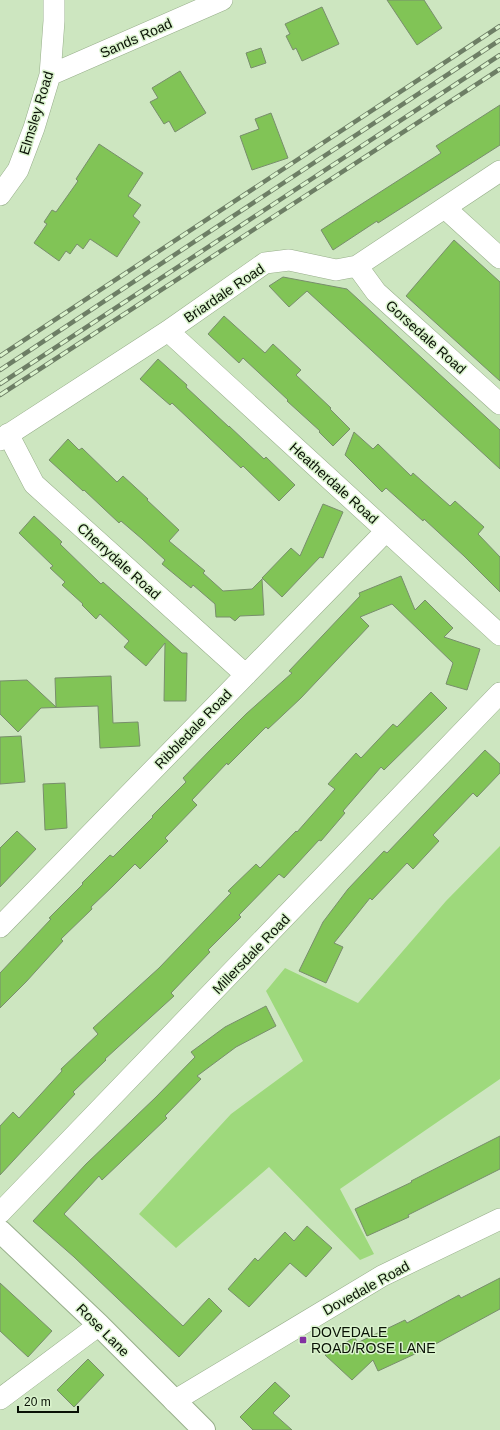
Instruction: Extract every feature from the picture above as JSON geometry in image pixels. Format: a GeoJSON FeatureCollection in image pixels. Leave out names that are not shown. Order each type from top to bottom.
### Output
{"type":"FeatureCollection","features":[{"type":"Feature","properties":{"kind":"street","name":"Elmsley Road"},"geometry":{"type":"LineString","coordinates":[[0,195],[18,170],[34,128],[50,75],[54,0]]}},
{"type":"Feature","properties":{"kind":"street","name":"Sands Road"},"geometry":{"type":"LineString","coordinates":[[50,75],[222,0]]}},
{"type":"Feature","properties":{"kind":"street","name":"Briardale Road"},"geometry":{"type":"LineString","coordinates":[[4,437],[168,331],[265,263],[290,260],[336,270],[357,266],[500,171]]}},
{"type":"Feature","properties":{"kind":"street"},"geometry":{"type":"LineString","coordinates":[[445,208],[500,258]]}},
{"type":"Feature","properties":{"kind":"street","name":"Gorsedale Road"},"geometry":{"type":"LineString","coordinates":[[357,266],[376,292],[500,404]]}},
{"type":"Feature","properties":{"kind":"street","name":"Heatherdale Road"},"geometry":{"type":"LineString","coordinates":[[168,331],[500,635]]}},
{"type":"Feature","properties":{"kind":"street","name":"Cherrydale Road"},"geometry":{"type":"LineString","coordinates":[[4,437],[34,484],[246,675]]}},
{"type":"Feature","properties":{"kind":"street","name":"Ribbledale Road"},"geometry":{"type":"LineString","coordinates":[[0,927],[386,531]]}},
{"type":"Feature","properties":{"kind":"street","name":"Millersdale Road"},"geometry":{"type":"LineString","coordinates":[[0,1213],[500,693]]}},
{"type":"Feature","properties":{"kind":"street","name":"Dovedale Road"},"geometry":{"type":"LineString","coordinates":[[174,1401],[382,1276],[500,1219]]}},
{"type":"Feature","properties":{"kind":"street","name":"Rose Lane"},"geometry":{"type":"LineString","coordinates":[[0,1231],[99,1325],[204,1430]]}},
{"type":"Feature","properties":{"kind":"street"},"geometry":{"type":"LineString","coordinates":[[0,1399],[99,1325]]}},
{"type":"Feature","properties":{"kind":"green space"},"geometry":{"type":"Polygon","coordinates":[[[500,846],[500,1079],[340,1189],[374,1254],[360,1260],[269,1167],[176,1248],[139,1214],[231,1114],[303,1061],[266,991],[285,968],[358,1003],[446,901],[500,846]]]}},
{"type":"Feature","properties":{"kind":"building"},"geometry":{"type":"Polygon","coordinates":[[[387,0],[424,0],[442,28],[417,45],[387,0]]]}},
{"type":"Feature","properties":{"kind":"building"},"geometry":{"type":"Polygon","coordinates":[[[322,7],[339,44],[302,61],[296,48],[293,50],[286,36],[290,34],[285,24],[322,7]]]}},
{"type":"Feature","properties":{"kind":"building"},"geometry":{"type":"Polygon","coordinates":[[[261,48],[266,63],[251,68],[246,53],[261,48]]]}},
{"type":"Feature","properties":{"kind":"building"},"geometry":{"type":"Polygon","coordinates":[[[180,71],[206,113],[175,132],[169,121],[164,124],[150,102],[158,98],[152,88],[180,71]]]}},
{"type":"Feature","properties":{"kind":"building"},"geometry":{"type":"Polygon","coordinates":[[[500,105],[500,145],[333,250],[321,230],[441,153],[436,146],[500,105]]]}},
{"type":"Feature","properties":{"kind":"building"},"geometry":{"type":"Polygon","coordinates":[[[271,113],[288,158],[252,170],[240,136],[259,129],[255,119],[271,113]]]}},
{"type":"Feature","properties":{"kind":"building"},"geometry":{"type":"Polygon","coordinates":[[[99,144],[143,173],[128,196],[141,205],[133,216],[140,222],[117,257],[90,239],[83,249],[77,244],[70,254],[66,251],[59,261],[34,243],[47,224],[44,222],[52,210],[56,212],[78,181],[76,179],[99,144]]]}},
{"type":"Feature","properties":{"kind":"building"},"geometry":{"type":"Polygon","coordinates":[[[454,240],[500,282],[500,381],[406,296],[454,240]]]}},
{"type":"Feature","properties":{"kind":"building"},"geometry":{"type":"Polygon","coordinates":[[[283,277],[347,289],[500,430],[500,469],[307,291],[289,307],[269,286],[283,277]]]}},
{"type":"Feature","properties":{"kind":"building"},"geometry":{"type":"Polygon","coordinates":[[[224,316],[265,353],[273,344],[301,370],[296,375],[331,408],[330,409],[350,429],[333,446],[319,432],[320,431],[243,358],[239,363],[208,334],[224,316]]]}},
{"type":"Feature","properties":{"kind":"building"},"geometry":{"type":"Polygon","coordinates":[[[158,359],[187,385],[186,387],[229,427],[264,459],[266,457],[295,485],[279,501],[243,466],[241,468],[172,403],[170,405],[140,379],[158,359]]]}},
{"type":"Feature","properties":{"kind":"building"},"geometry":{"type":"Polygon","coordinates":[[[354,432],[373,449],[378,444],[411,476],[413,473],[450,506],[455,501],[484,527],[478,534],[500,557],[500,592],[424,519],[423,521],[386,488],[382,492],[345,455],[354,432]]]}},
{"type":"Feature","properties":{"kind":"building"},"geometry":{"type":"Polygon","coordinates":[[[68,439],[79,450],[82,448],[117,482],[123,476],[148,499],[147,500],[179,530],[169,541],[205,571],[203,573],[223,591],[252,589],[262,579],[264,615],[240,616],[235,621],[230,617],[216,617],[215,604],[193,585],[191,588],[162,564],[165,560],[121,521],[119,523],[49,460],[68,439]]]}},
{"type":"Feature","properties":{"kind":"building"},"geometry":{"type":"Polygon","coordinates":[[[323,504],[343,512],[323,558],[320,557],[282,597],[262,578],[291,548],[300,556],[323,504]]]}},
{"type":"Feature","properties":{"kind":"building"},"geometry":{"type":"Polygon","coordinates":[[[34,516],[62,542],[60,544],[101,584],[103,582],[182,653],[187,653],[186,701],[164,701],[165,643],[146,666],[124,647],[129,641],[100,614],[96,619],[82,605],[83,604],[62,585],[65,582],[50,568],[53,566],[19,533],[34,516]]]}},
{"type":"Feature","properties":{"kind":"building"},"geometry":{"type":"Polygon","coordinates":[[[401,576],[415,610],[425,600],[453,628],[444,637],[480,649],[467,690],[446,684],[453,663],[392,604],[360,617],[369,626],[301,698],[268,729],[266,727],[228,765],[227,763],[192,800],[197,805],[165,838],[168,841],[140,869],[135,864],[91,907],[92,909],[61,939],[63,941],[0,1008],[0,973],[51,919],[49,918],[110,855],[113,857],[153,817],[152,816],[186,782],[183,778],[212,748],[246,714],[292,673],[289,671],[360,596],[359,593],[401,576]]]}},
{"type":"Feature","properties":{"kind":"building"},"geometry":{"type":"Polygon","coordinates":[[[111,676],[113,723],[138,722],[140,746],[100,748],[98,706],[41,708],[18,732],[0,714],[0,681],[27,680],[56,707],[55,678],[111,676]]]}},
{"type":"Feature","properties":{"kind":"building"},"geometry":{"type":"Polygon","coordinates":[[[431,692],[447,708],[384,770],[381,767],[343,811],[345,813],[321,841],[319,840],[284,878],[279,874],[239,915],[241,917],[208,950],[210,952],[171,993],[174,996],[105,1059],[106,1060],[73,1092],[75,1094],[0,1175],[0,1126],[13,1112],[19,1118],[62,1071],[61,1069],[98,1034],[93,1028],[159,968],[231,893],[228,891],[256,864],[260,868],[296,831],[297,832],[335,789],[328,784],[356,753],[361,758],[393,724],[397,727],[431,692]]]}},
{"type":"Feature","properties":{"kind":"building"},"geometry":{"type":"Polygon","coordinates":[[[21,736],[25,782],[0,784],[0,737],[21,736]]]}},
{"type":"Feature","properties":{"kind":"building"},"geometry":{"type":"Polygon","coordinates":[[[485,750],[500,764],[500,773],[477,797],[473,793],[433,835],[439,841],[413,869],[407,863],[372,900],[370,898],[334,943],[343,947],[326,983],[299,971],[323,922],[348,889],[384,851],[387,853],[485,750]]]}},
{"type":"Feature","properties":{"kind":"building"},"geometry":{"type":"Polygon","coordinates":[[[65,783],[67,828],[45,830],[43,784],[65,783]]]}},
{"type":"Feature","properties":{"kind":"building"},"geometry":{"type":"Polygon","coordinates":[[[17,831],[36,849],[0,887],[0,848],[17,831]]]}},
{"type":"Feature","properties":{"kind":"building"},"geometry":{"type":"Polygon","coordinates":[[[266,1006],[276,1026],[236,1047],[197,1076],[201,1079],[165,1116],[167,1118],[102,1180],[99,1176],[64,1214],[183,1326],[209,1298],[222,1311],[179,1357],[74,1257],[33,1221],[86,1164],[156,1097],[195,1057],[191,1052],[225,1027],[266,1006]]]}},
{"type":"Feature","properties":{"kind":"building"},"geometry":{"type":"Polygon","coordinates":[[[500,1136],[500,1169],[408,1215],[409,1217],[367,1236],[355,1209],[412,1182],[411,1181],[500,1136]]]}},
{"type":"Feature","properties":{"kind":"building"},"geometry":{"type":"Polygon","coordinates":[[[307,1226],[332,1248],[306,1277],[290,1263],[249,1307],[228,1289],[255,1258],[258,1261],[285,1232],[294,1241],[307,1226]]]}},
{"type":"Feature","properties":{"kind":"building"},"geometry":{"type":"Polygon","coordinates":[[[500,1278],[500,1309],[430,1347],[378,1371],[373,1360],[352,1380],[325,1355],[355,1337],[357,1343],[405,1320],[407,1323],[459,1295],[461,1298],[500,1278]]]}},
{"type":"Feature","properties":{"kind":"building"},"geometry":{"type":"Polygon","coordinates":[[[0,1283],[52,1331],[28,1357],[0,1331],[0,1283]]]}},
{"type":"Feature","properties":{"kind":"building"},"geometry":{"type":"Polygon","coordinates":[[[88,1359],[104,1375],[74,1407],[57,1390],[88,1359]]]}},
{"type":"Feature","properties":{"kind":"building"},"geometry":{"type":"Polygon","coordinates":[[[275,1382],[290,1396],[273,1413],[292,1430],[253,1430],[240,1417],[275,1382]]]}},
{"type":"Feature","properties":{"kind":"railway"},"geometry":{"type":"LineString","coordinates":[[0,356],[500,26]]}},
{"type":"Feature","properties":{"kind":"railway"},"geometry":{"type":"LineString","coordinates":[[0,370],[500,40]]}},
{"type":"Feature","properties":{"kind":"railway"},"geometry":{"type":"LineString","coordinates":[[0,384],[500,55]]}},
{"type":"Feature","properties":{"kind":"railway"},"geometry":{"type":"LineString","coordinates":[[0,395],[500,69]]}},
{"type":"Feature","properties":{"kind":"place","name":"DOVEDALE ROAD/ROSE LANE"},"geometry":{"type":"Point","coordinates":[303,1340]}}]}
